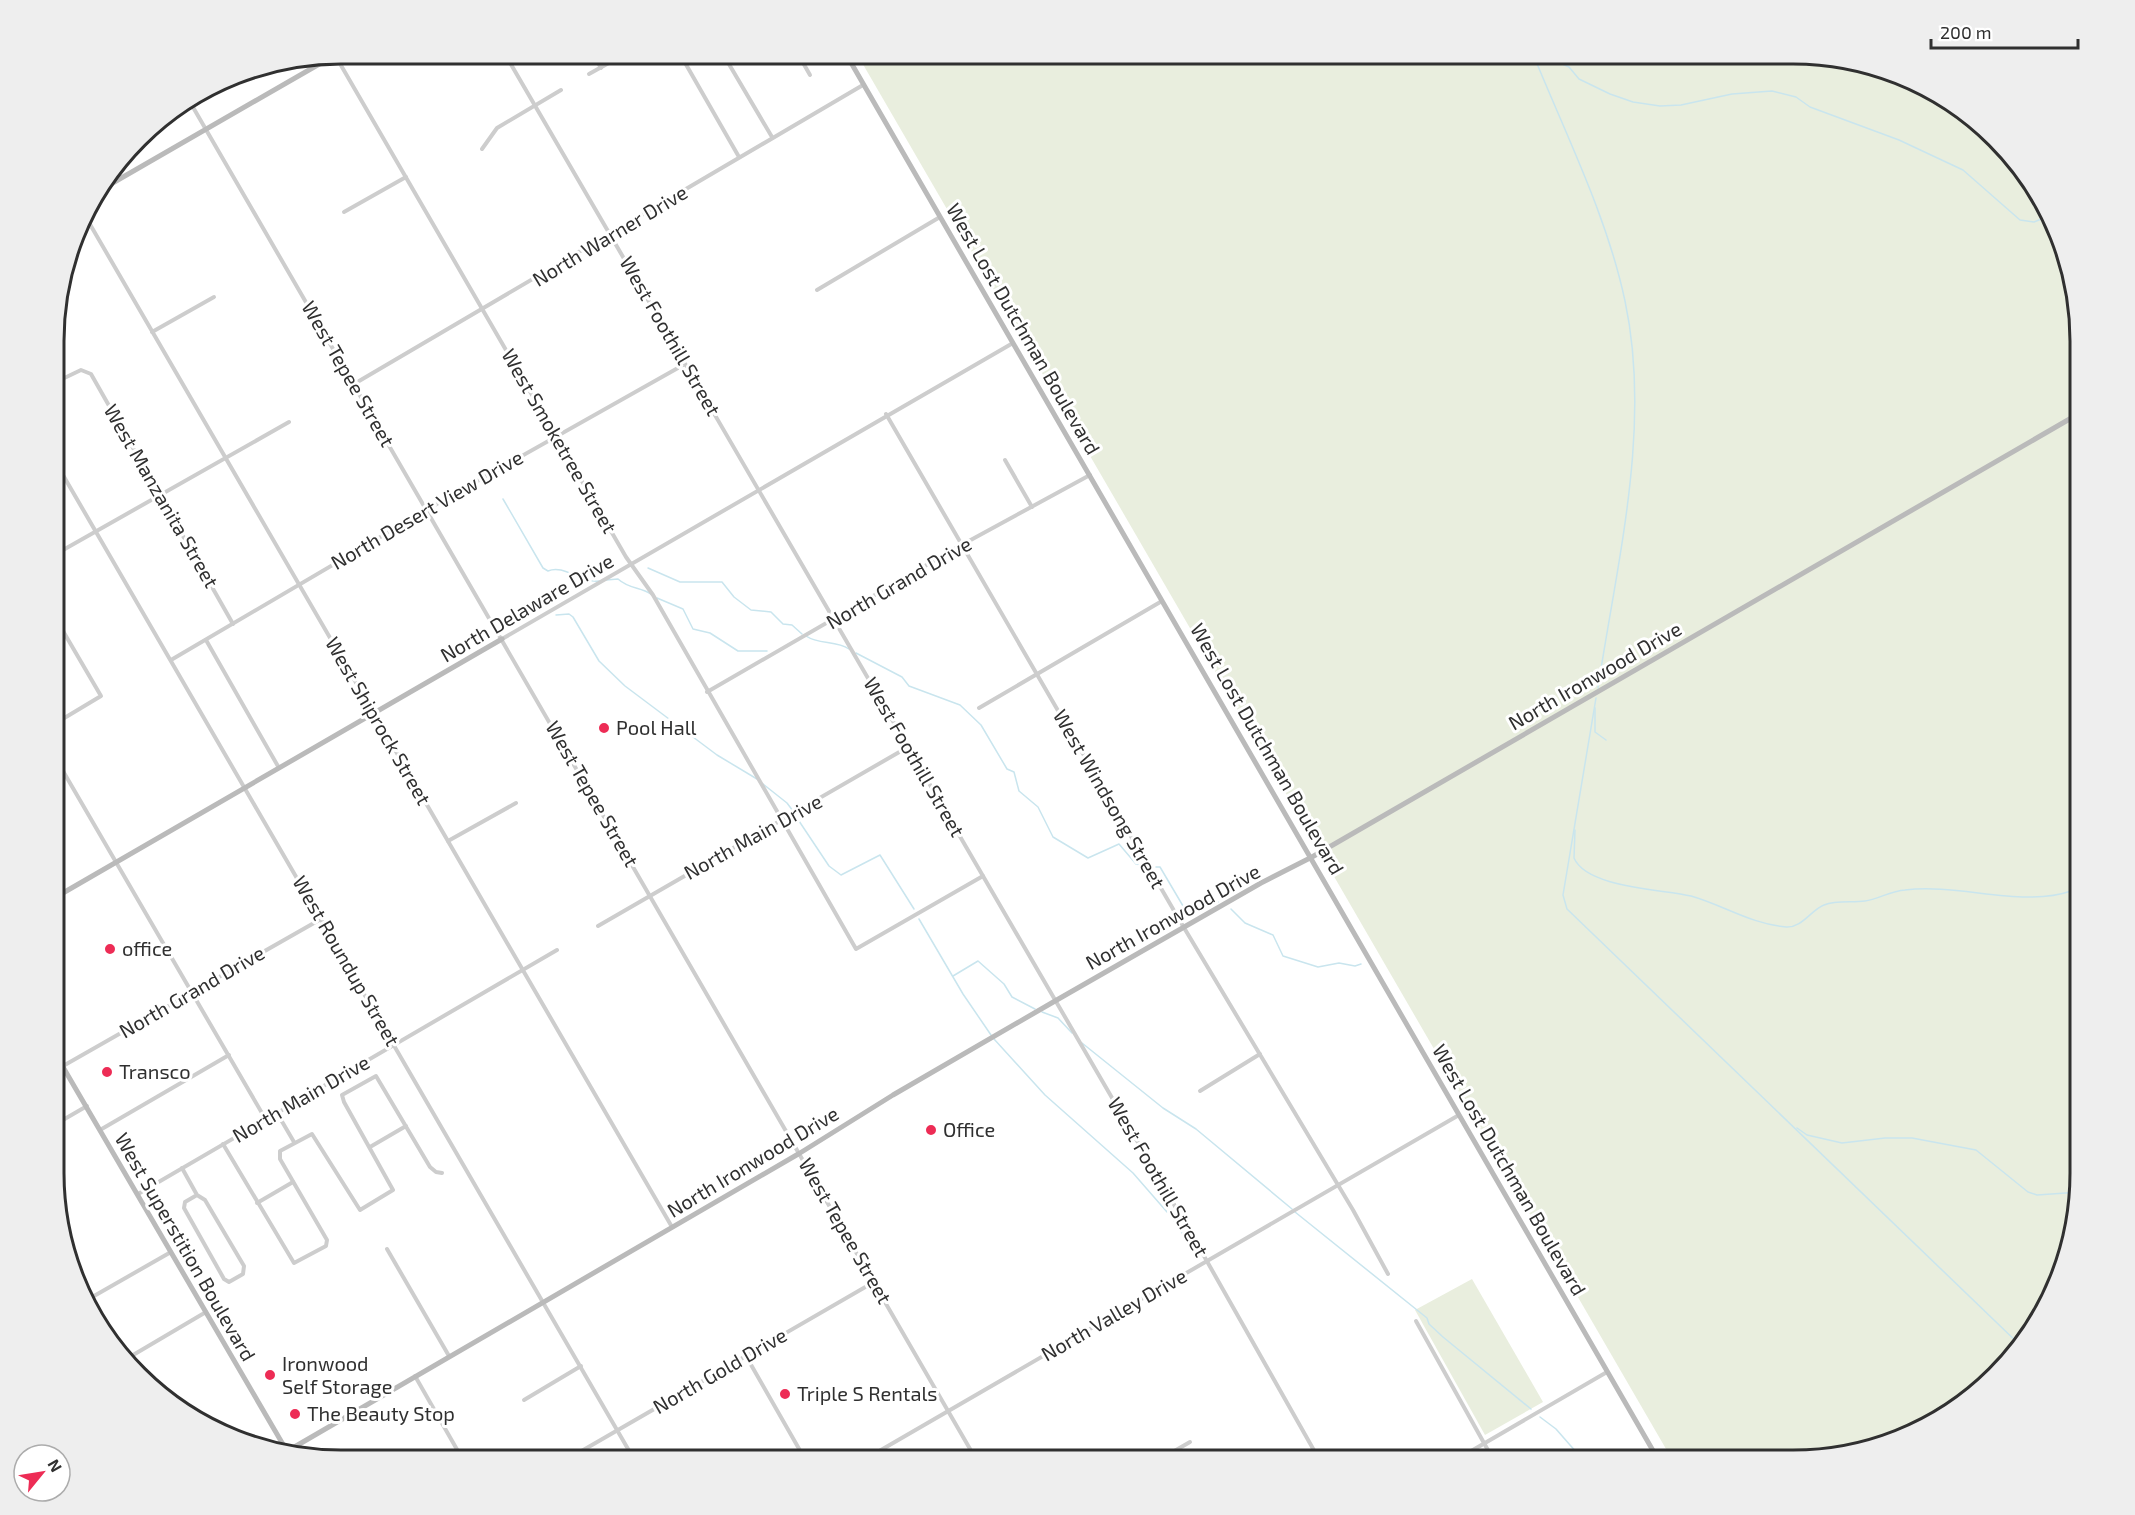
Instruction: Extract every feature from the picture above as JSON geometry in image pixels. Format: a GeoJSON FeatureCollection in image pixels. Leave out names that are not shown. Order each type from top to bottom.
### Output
{"type":"FeatureCollection","features":[{"type":"Feature","properties":{"kind":"street","name":"West Smoketree Street"},"geometry":{"type":"LineString","coordinates":[[340,64],[555,436],[645,583],[856,949],[983,876]]}},
{"type":"Feature","properties":{"kind":"street","name":"West Foothill Street"},"geometry":{"type":"LineString","coordinates":[[511,64],[1207,1261],[1314,1450]]}},
{"type":"Feature","properties":{"kind":"street"},"geometry":{"type":"LineString","coordinates":[[599,64],[601,68]]}},
{"type":"Feature","properties":{"kind":"street"},"geometry":{"type":"LineString","coordinates":[[589,74],[608,64]]}},
{"type":"Feature","properties":{"kind":"street"},"geometry":{"type":"LineString","coordinates":[[686,64],[739,157]]}},
{"type":"Feature","properties":{"kind":"street"},"geometry":{"type":"LineString","coordinates":[[729,64],[772,138]]}},
{"type":"Feature","properties":{"kind":"street"},"geometry":{"type":"LineString","coordinates":[[804,64],[810,75]]}},
{"type":"Feature","properties":{"kind":"street","name":"West Lost Dutchman Boulevard"},"geometry":{"type":"LineString","coordinates":[[851,64],[1312,857],[1653,1450]]}},
{"type":"Feature","properties":{"kind":"street"},"geometry":{"type":"LineString","coordinates":[[116,181],[316,66]]}},
{"type":"Feature","properties":{"kind":"street","name":"North Warner Drive"},"geometry":{"type":"LineString","coordinates":[[354,384],[863,85]]}},
{"type":"Feature","properties":{"kind":"street"},"geometry":{"type":"LineString","coordinates":[[482,149],[497,128],[561,90]]}},
{"type":"Feature","properties":{"kind":"street","name":"West Tepee Street"},"geometry":{"type":"LineString","coordinates":[[193,108],[971,1450]]}},
{"type":"Feature","properties":{"kind":"street"},"geometry":{"type":"LineString","coordinates":[[344,212],[406,177]]}},
{"type":"Feature","properties":{"kind":"street"},"geometry":{"type":"LineString","coordinates":[[817,290],[940,217]]}},
{"type":"Feature","properties":{"kind":"street","name":"West Shiprock Street"},"geometry":{"type":"LineString","coordinates":[[90,225],[672,1227]]}},
{"type":"Feature","properties":{"kind":"street"},"geometry":{"type":"LineString","coordinates":[[152,332],[214,297]]}},
{"type":"Feature","properties":{"kind":"street","name":"North Delaware Drive"},"geometry":{"type":"LineString","coordinates":[[64,892],[632,565],[886,414],[1013,343]]}},
{"type":"Feature","properties":{"kind":"street","name":"North Desert View Drive"},"geometry":{"type":"LineString","coordinates":[[171,660],[555,436],[685,364]]}},
{"type":"Feature","properties":{"kind":"street","name":"West Manzanita Street"},"geometry":{"type":"LineString","coordinates":[[64,378],[77,371],[86,370],[93,378],[233,624]]}},
{"type":"Feature","properties":{"kind":"street","name":"West Windsong Street"},"geometry":{"type":"LineString","coordinates":[[886,414],[1184,927],[1336,1186],[1353,1210],[1388,1274]]}},
{"type":"Feature","properties":{"kind":"street","name":"North Ironwood Drive"},"geometry":{"type":"LineString","coordinates":[[296,1446],[800,1153],[893,1095],[1055,1001],[1261,883],[1312,857],[2070,420]]}},
{"type":"Feature","properties":{"kind":"street"},"geometry":{"type":"LineString","coordinates":[[64,550],[289,422]]}},
{"type":"Feature","properties":{"kind":"street"},"geometry":{"type":"LineString","coordinates":[[1005,460],[1032,507]]}},
{"type":"Feature","properties":{"kind":"street","name":"North Grand Drive"},"geometry":{"type":"LineString","coordinates":[[707,692],[834,621],[962,545],[1090,475]]}},
{"type":"Feature","properties":{"kind":"street","name":"West Roundup Street"},"geometry":{"type":"LineString","coordinates":[[64,477],[628,1450]]}},
{"type":"Feature","properties":{"kind":"street"},"geometry":{"type":"LineString","coordinates":[[979,708],[1163,600]]}},
{"type":"Feature","properties":{"kind":"street"},"geometry":{"type":"LineString","coordinates":[[64,633],[101,696],[64,718]]}},
{"type":"Feature","properties":{"kind":"street"},"geometry":{"type":"LineString","coordinates":[[206,640],[279,769]]}},
{"type":"Feature","properties":{"kind":"street","name":"North Main Drive"},"geometry":{"type":"LineString","coordinates":[[598,926],[908,747]]}},
{"type":"Feature","properties":{"kind":"street"},"geometry":{"type":"LineString","coordinates":[[64,773],[266,1120]]}},
{"type":"Feature","properties":{"kind":"street"},"geometry":{"type":"LineString","coordinates":[[448,841],[516,803]]}},
{"type":"Feature","properties":{"kind":"street","name":"North Grand Drive"},"geometry":{"type":"LineString","coordinates":[[64,1064],[321,919]]}},
{"type":"Feature","properties":{"kind":"street","name":"North Main Drive"},"geometry":{"type":"LineString","coordinates":[[138,1194],[557,950]]}},
{"type":"Feature","properties":{"kind":"street"},"geometry":{"type":"LineString","coordinates":[[1200,1091],[1260,1054]]}},
{"type":"Feature","properties":{"kind":"street"},"geometry":{"type":"LineString","coordinates":[[100,1130],[229,1055]]}},
{"type":"Feature","properties":{"kind":"street","name":"West Superstition Boulevard"},"geometry":{"type":"LineString","coordinates":[[64,1067],[281,1443]]}},
{"type":"Feature","properties":{"kind":"street"},"geometry":{"type":"LineString","coordinates":[[223,1144],[294,1263],[327,1244],[278,1153],[312,1134],[360,1210],[393,1190],[342,1095],[376,1076],[430,1167],[442,1173]]}},
{"type":"Feature","properties":{"kind":"street"},"geometry":{"type":"LineString","coordinates":[[64,1119],[87,1106]]}},
{"type":"Feature","properties":{"kind":"street"},"geometry":{"type":"LineString","coordinates":[[277,1113],[294,1142]]}},
{"type":"Feature","properties":{"kind":"street","name":"North Valley Drive"},"geometry":{"type":"LineString","coordinates":[[881,1450],[1460,1115]]}},
{"type":"Feature","properties":{"kind":"street"},"geometry":{"type":"LineString","coordinates":[[370,1147],[406,1126]]}},
{"type":"Feature","properties":{"kind":"street"},"geometry":{"type":"LineString","coordinates":[[182,1168],[197,1195],[205,1200],[244,1266],[243,1274],[229,1282],[224,1279],[184,1208],[185,1202],[197,1195]]}},
{"type":"Feature","properties":{"kind":"street"},"geometry":{"type":"LineString","coordinates":[[257,1203],[293,1182]]}},
{"type":"Feature","properties":{"kind":"street"},"geometry":{"type":"LineString","coordinates":[[387,1249],[449,1356]]}},
{"type":"Feature","properties":{"kind":"street"},"geometry":{"type":"LineString","coordinates":[[93,1296],[171,1252]]}},
{"type":"Feature","properties":{"kind":"street","name":"North Gold Drive"},"geometry":{"type":"LineString","coordinates":[[585,1450],[874,1282]]}},
{"type":"Feature","properties":{"kind":"street"},"geometry":{"type":"LineString","coordinates":[[132,1355],[206,1312]]}},
{"type":"Feature","properties":{"kind":"street"},"geometry":{"type":"LineString","coordinates":[[1416,1321],[1488,1450]]}},
{"type":"Feature","properties":{"kind":"street"},"geometry":{"type":"LineString","coordinates":[[746,1356],[800,1450]]}},
{"type":"Feature","properties":{"kind":"street"},"geometry":{"type":"LineString","coordinates":[[524,1400],[581,1366]]}},
{"type":"Feature","properties":{"kind":"street"},"geometry":{"type":"LineString","coordinates":[[1473,1450],[1607,1372]]}},
{"type":"Feature","properties":{"kind":"street"},"geometry":{"type":"LineString","coordinates":[[415,1376],[457,1450]]}},
{"type":"Feature","properties":{"kind":"street"},"geometry":{"type":"LineString","coordinates":[[1176,1450],[1190,1442]]}},
{"type":"Feature","properties":{"kind":"green space"},"geometry":{"type":"Polygon","coordinates":[[[863,64],[1793,64],[1829,67],[1882,79],[1916,93],[1947,111],[1976,133],[2002,159],[2033,203],[2056,253],[2065,288],[2070,324],[2070,1191],[2061,1245],[2042,1296],[2024,1327],[2002,1356],[1962,1393],[1916,1422],[1882,1436],[1829,1448],[1667,1450],[863,64]]]}},
{"type":"Feature","properties":{"kind":"green space"},"geometry":{"type":"Polygon","coordinates":[[[1472,1279],[1543,1402],[1485,1435],[1415,1310],[1472,1279]]]}},
{"type":"Feature","properties":{"kind":"waterway"},"geometry":{"type":"LineString","coordinates":[[1537,64],[1585,176],[1608,238],[1625,301],[1632,349],[1635,397],[1629,494],[1598,688]]}},
{"type":"Feature","properties":{"kind":"waterway"},"geometry":{"type":"LineString","coordinates":[[1563,64],[1569,67],[1579,79],[1610,94],[1633,102],[1660,106],[1681,105],[1732,94],[1772,91],[1796,97],[1810,107],[1899,140],[1963,170],[2020,220],[2034,222],[2042,219]]}},
{"type":"Feature","properties":{"kind":"waterway"},"geometry":{"type":"LineString","coordinates":[[503,499],[543,568],[548,571],[560,570],[592,581],[599,581]]}},
{"type":"Feature","properties":{"kind":"waterway"},"geometry":{"type":"LineString","coordinates":[[648,568],[680,582],[722,582],[734,597],[751,610],[771,612],[783,624],[792,625],[802,634]]}},
{"type":"Feature","properties":{"kind":"waterway"},"geometry":{"type":"LineString","coordinates":[[606,580],[618,579],[626,585],[651,594]]}},
{"type":"Feature","properties":{"kind":"waterway"},"geometry":{"type":"LineString","coordinates":[[657,598],[683,609],[693,629],[710,633],[738,651],[767,651]]}},
{"type":"Feature","properties":{"kind":"waterway"},"geometry":{"type":"LineString","coordinates":[[556,615],[569,614],[573,617],[599,661],[625,686],[717,755],[757,779]]}},
{"type":"Feature","properties":{"kind":"waterway"},"geometry":{"type":"LineString","coordinates":[[806,636],[816,641],[839,644],[849,649]]}},
{"type":"Feature","properties":{"kind":"waterway"},"geometry":{"type":"LineString","coordinates":[[856,653],[902,677],[909,686],[960,705],[981,725],[1007,769],[1014,772],[1019,791],[1038,807],[1053,837],[1088,858],[1119,844],[1136,864],[1141,865]]}},
{"type":"Feature","properties":{"kind":"waterway"},"geometry":{"type":"LineString","coordinates":[[1596,698],[1563,895],[1567,909],[2015,1340]]}},
{"type":"Feature","properties":{"kind":"waterway"},"geometry":{"type":"LineString","coordinates":[[1595,708],[1595,732],[1606,740]]}},
{"type":"Feature","properties":{"kind":"waterway"},"geometry":{"type":"LineString","coordinates":[[763,784],[787,803],[793,811]]}},
{"type":"Feature","properties":{"kind":"waterway"},"geometry":{"type":"LineString","coordinates":[[795,815],[829,866],[841,875],[880,855],[914,909]]}},
{"type":"Feature","properties":{"kind":"waterway"},"geometry":{"type":"LineString","coordinates":[[1575,830],[1574,858],[1582,868],[1594,876],[1626,886],[1691,896],[1761,922],[1786,927],[1797,925],[1824,905],[1865,901],[1905,890],[1947,890],[2032,897],[2052,896],[2070,891]]}},
{"type":"Feature","properties":{"kind":"waterway"},"geometry":{"type":"LineString","coordinates":[[1156,867],[1160,867],[1186,911],[1190,912],[1212,900],[1218,902]]}},
{"type":"Feature","properties":{"kind":"waterway"},"geometry":{"type":"LineString","coordinates":[[1231,909],[1245,923],[1273,935],[1283,956],[1318,967],[1339,963],[1355,966],[1361,964]]}},
{"type":"Feature","properties":{"kind":"waterway"},"geometry":{"type":"LineString","coordinates":[[919,919],[963,994],[991,1035]]}},
{"type":"Feature","properties":{"kind":"waterway"},"geometry":{"type":"LineString","coordinates":[[953,976],[978,961],[1004,984],[1012,997],[1035,1009]]}},
{"type":"Feature","properties":{"kind":"waterway"},"geometry":{"type":"LineString","coordinates":[[1042,1012],[1058,1018],[1072,1033]]}},
{"type":"Feature","properties":{"kind":"waterway"},"geometry":{"type":"LineString","coordinates":[[994,1039],[1045,1095],[1133,1173],[1167,1212]]}},
{"type":"Feature","properties":{"kind":"waterway"},"geometry":{"type":"LineString","coordinates":[[1082,1043],[1163,1108],[1196,1129],[1292,1209]]}},
{"type":"Feature","properties":{"kind":"waterway"},"geometry":{"type":"LineString","coordinates":[[1797,1128],[1807,1135],[1842,1143],[1885,1138],[1912,1138],[1976,1150],[2028,1192],[2037,1195],[2070,1193]]}},
{"type":"Feature","properties":{"kind":"waterway"},"geometry":{"type":"LineString","coordinates":[[1295,1212],[1427,1318],[1429,1324],[1443,1337],[1531,1409]]}},
{"type":"Feature","properties":{"kind":"waterway"},"geometry":{"type":"LineString","coordinates":[[1172,1217],[1198,1258]]}},
{"type":"Feature","properties":{"kind":"waterway"},"geometry":{"type":"LineString","coordinates":[[1540,1417],[1556,1429],[1574,1450]]}},
{"type":"Feature","properties":{"kind":"place","name":"Pool Hall"},"geometry":{"type":"Point","coordinates":[604,728]}},
{"type":"Feature","properties":{"kind":"place","name":"office"},"geometry":{"type":"Point","coordinates":[110,949]}},
{"type":"Feature","properties":{"kind":"place","name":"Transco"},"geometry":{"type":"Point","coordinates":[107,1072]}},
{"type":"Feature","properties":{"kind":"place","name":"Office"},"geometry":{"type":"Point","coordinates":[931,1130]}},
{"type":"Feature","properties":{"kind":"place","name":"Ironwood Self Storage"},"geometry":{"type":"Point","coordinates":[270,1375]}},
{"type":"Feature","properties":{"kind":"place","name":"Triple S Rentals"},"geometry":{"type":"Point","coordinates":[785,1394]}},
{"type":"Feature","properties":{"kind":"place","name":"The Beauty Stop"},"geometry":{"type":"Point","coordinates":[295,1414]}}]}
